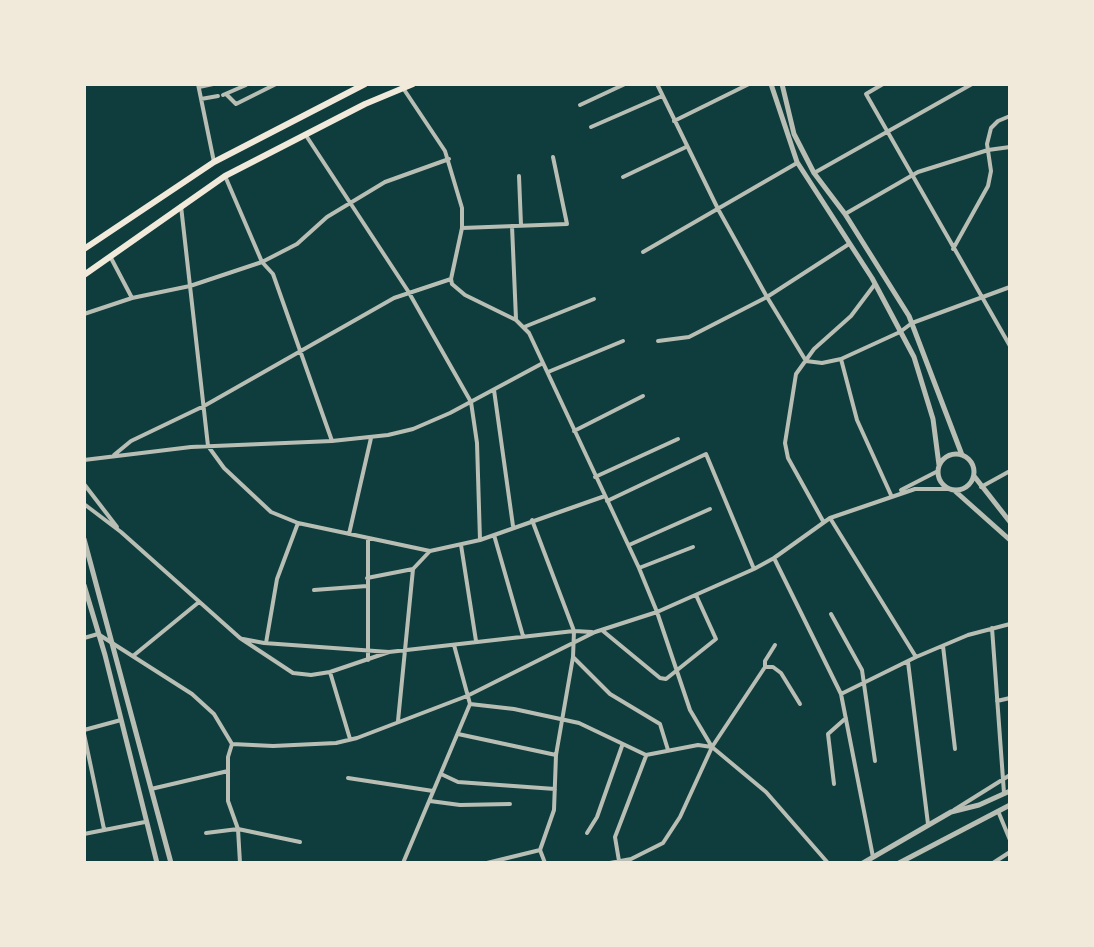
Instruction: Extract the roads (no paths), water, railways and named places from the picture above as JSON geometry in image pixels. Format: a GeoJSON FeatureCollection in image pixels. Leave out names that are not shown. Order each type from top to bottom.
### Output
{"type":"FeatureCollection","features":[{"type":"Feature","properties":{"kind":"main road"},"geometry":{"type":"LineString","coordinates":[[84,249],[214,162],[365,84]]}},
{"type":"Feature","properties":{"kind":"main road"},"geometry":{"type":"LineString","coordinates":[[84,275],[225,176],[305,134],[413,84]]}},
{"type":"Feature","properties":{"kind":"street"},"geometry":{"type":"LineString","coordinates":[[213,84],[198,86],[214,162]]}},
{"type":"Feature","properties":{"kind":"street"},"geometry":{"type":"LineString","coordinates":[[222,95],[236,104],[276,84]]}},
{"type":"Feature","properties":{"kind":"street"},"geometry":{"type":"LineString","coordinates":[[580,105],[625,84]]}},
{"type":"Feature","properties":{"kind":"street"},"geometry":{"type":"LineString","coordinates":[[657,84],[718,209],[806,361]]}},
{"type":"Feature","properties":{"kind":"street"},"geometry":{"type":"LineString","coordinates":[[674,121],[749,84]]}},
{"type":"Feature","properties":{"kind":"street"},"geometry":{"type":"LineString","coordinates":[[771,84],[797,162],[875,284],[914,357],[933,419],[940,482],[1010,540]]}},
{"type":"Feature","properties":{"kind":"street"},"geometry":{"type":"LineString","coordinates":[[782,84],[794,134],[814,173],[845,214],[912,323],[962,455],[973,466],[974,476],[981,487],[1010,522]]}},
{"type":"Feature","properties":{"kind":"street"},"geometry":{"type":"LineString","coordinates":[[883,84],[866,94],[1010,346]]}},
{"type":"Feature","properties":{"kind":"street"},"geometry":{"type":"LineString","coordinates":[[814,173],[972,84]]}},
{"type":"Feature","properties":{"kind":"street"},"geometry":{"type":"LineString","coordinates":[[201,99],[222,95],[246,85]]}},
{"type":"Feature","properties":{"kind":"street"},"geometry":{"type":"LineString","coordinates":[[403,88],[449,159],[462,208],[462,228],[451,279],[455,289],[524,327],[639,568],[690,710],[712,747],[766,792],[828,863]]}},
{"type":"Feature","properties":{"kind":"street"},"geometry":{"type":"LineString","coordinates":[[591,127],[663,96]]}},
{"type":"Feature","properties":{"kind":"street"},"geometry":{"type":"LineString","coordinates":[[953,249],[988,186],[991,128],[1010,116]]}},
{"type":"Feature","properties":{"kind":"street"},"geometry":{"type":"LineString","coordinates":[[305,134],[408,291],[471,402],[477,443],[480,540]]}},
{"type":"Feature","properties":{"kind":"street"},"geometry":{"type":"LineString","coordinates":[[623,177],[686,147]]}},
{"type":"Feature","properties":{"kind":"street"},"geometry":{"type":"LineString","coordinates":[[845,214],[911,176],[988,150],[1010,147]]}},
{"type":"Feature","properties":{"kind":"street"},"geometry":{"type":"LineString","coordinates":[[462,228],[567,224],[553,157]]}},
{"type":"Feature","properties":{"kind":"street"},"geometry":{"type":"LineString","coordinates":[[84,314],[132,298],[190,286],[262,262],[297,244],[327,217],[385,182],[449,159]]}},
{"type":"Feature","properties":{"kind":"street"},"geometry":{"type":"LineString","coordinates":[[643,252],[797,162]]}},
{"type":"Feature","properties":{"kind":"street"},"geometry":{"type":"LineString","coordinates":[[225,176],[262,262],[273,274],[332,441]]}},
{"type":"Feature","properties":{"kind":"street"},"geometry":{"type":"LineString","coordinates":[[519,176],[521,225]]}},
{"type":"Feature","properties":{"kind":"street"},"geometry":{"type":"LineString","coordinates":[[181,206],[208,446],[224,468],[254,498],[281,518],[430,551],[480,540],[532,520],[606,499],[706,454],[754,569]]}},
{"type":"Feature","properties":{"kind":"street"},"geometry":{"type":"LineString","coordinates":[[512,226],[516,320]]}},
{"type":"Feature","properties":{"kind":"street"},"geometry":{"type":"LineString","coordinates":[[658,341],[689,337],[767,297],[849,244]]}},
{"type":"Feature","properties":{"kind":"street"},"geometry":{"type":"LineString","coordinates":[[110,256],[132,298]]}},
{"type":"Feature","properties":{"kind":"street"},"geometry":{"type":"LineString","coordinates":[[113,456],[131,441],[204,406],[408,291],[451,279]]}},
{"type":"Feature","properties":{"kind":"street"},"geometry":{"type":"LineString","coordinates":[[823,522],[788,458],[785,443],[796,374],[814,349],[851,316],[875,284]]}},
{"type":"Feature","properties":{"kind":"street"},"geometry":{"type":"LineString","coordinates":[[806,361],[822,363],[841,359],[900,332],[912,323],[1010,287]]}},
{"type":"Feature","properties":{"kind":"street"},"geometry":{"type":"LineString","coordinates":[[524,327],[594,299]]}},
{"type":"Feature","properties":{"kind":"street"},"geometry":{"type":"LineString","coordinates":[[548,372],[623,341]]}},
{"type":"Feature","properties":{"kind":"street"},"geometry":{"type":"LineString","coordinates":[[841,359],[857,420],[891,495]]}},
{"type":"Feature","properties":{"kind":"street"},"geometry":{"type":"LineString","coordinates":[[84,460],[208,446],[371,438],[413,429],[543,363]]}},
{"type":"Feature","properties":{"kind":"street"},"geometry":{"type":"LineString","coordinates":[[494,390],[513,527]]}},
{"type":"Feature","properties":{"kind":"street"},"geometry":{"type":"LineString","coordinates":[[574,431],[643,396]]}},
{"type":"Feature","properties":{"kind":"street"},"geometry":{"type":"LineString","coordinates":[[349,534],[371,438]]}},
{"type":"Feature","properties":{"kind":"street"},"geometry":{"type":"LineString","coordinates":[[595,477],[678,439]]}},
{"type":"Feature","properties":{"kind":"street"},"geometry":{"type":"LineString","coordinates":[[891,495],[938,468],[946,457],[962,455]]}},
{"type":"Feature","properties":{"kind":"street"},"geometry":{"type":"LineString","coordinates":[[981,487],[1010,471]]}},
{"type":"Feature","properties":{"kind":"street"},"geometry":{"type":"LineString","coordinates":[[232,744],[273,746],[350,740],[467,696],[595,632],[657,612],[754,569],[830,518],[915,489],[964,489],[974,476]]}},
{"type":"Feature","properties":{"kind":"street"},"geometry":{"type":"LineString","coordinates":[[84,484],[121,532]]}},
{"type":"Feature","properties":{"kind":"street"},"geometry":{"type":"LineString","coordinates":[[84,504],[121,532],[240,638],[293,673],[311,675],[330,672],[389,652]]}},
{"type":"Feature","properties":{"kind":"street"},"geometry":{"type":"LineString","coordinates":[[629,545],[710,509]]}},
{"type":"Feature","properties":{"kind":"street"},"geometry":{"type":"LineString","coordinates":[[830,518],[916,657]]}},
{"type":"Feature","properties":{"kind":"street"},"geometry":{"type":"LineString","coordinates":[[532,520],[574,631],[573,657],[560,719],[554,810],[540,850],[545,863]]}},
{"type":"Feature","properties":{"kind":"street"},"geometry":{"type":"LineString","coordinates":[[266,643],[277,579],[298,523]]}},
{"type":"Feature","properties":{"kind":"street"},"geometry":{"type":"LineString","coordinates":[[494,535],[523,636]]}},
{"type":"Feature","properties":{"kind":"street"},"geometry":{"type":"LineString","coordinates":[[368,538],[368,660]]}},
{"type":"Feature","properties":{"kind":"street"},"geometry":{"type":"LineString","coordinates":[[84,539],[171,863]]}},
{"type":"Feature","properties":{"kind":"street"},"geometry":{"type":"LineString","coordinates":[[461,545],[476,642]]}},
{"type":"Feature","properties":{"kind":"street"},"geometry":{"type":"LineString","coordinates":[[639,568],[693,547]]}},
{"type":"Feature","properties":{"kind":"street"},"geometry":{"type":"LineString","coordinates":[[367,578],[413,569],[430,551]]}},
{"type":"Feature","properties":{"kind":"street"},"geometry":{"type":"LineString","coordinates":[[774,558],[841,694],[873,857]]}},
{"type":"Feature","properties":{"kind":"street"},"geometry":{"type":"LineString","coordinates":[[398,721],[413,569]]}},
{"type":"Feature","properties":{"kind":"street"},"geometry":{"type":"LineString","coordinates":[[84,585],[157,863]]}},
{"type":"Feature","properties":{"kind":"street"},"geometry":{"type":"LineString","coordinates":[[314,590],[367,586]]}},
{"type":"Feature","properties":{"kind":"street"},"geometry":{"type":"LineString","coordinates":[[602,630],[660,678],[666,679],[716,639],[696,595]]}},
{"type":"Feature","properties":{"kind":"street"},"geometry":{"type":"LineString","coordinates":[[132,657],[199,602]]}},
{"type":"Feature","properties":{"kind":"street"},"geometry":{"type":"LineString","coordinates":[[831,614],[862,670],[875,761]]}},
{"type":"Feature","properties":{"kind":"street"},"geometry":{"type":"LineString","coordinates":[[841,694],[916,657],[1010,624]]}},
{"type":"Feature","properties":{"kind":"street"},"geometry":{"type":"LineString","coordinates":[[951,812],[979,805],[1007,792],[1003,779],[992,628]]}},
{"type":"Feature","properties":{"kind":"street"},"geometry":{"type":"LineString","coordinates":[[240,638],[266,643],[389,652],[574,631],[595,632]]}},
{"type":"Feature","properties":{"kind":"street"},"geometry":{"type":"LineString","coordinates":[[98,634],[205,704],[222,725],[232,744],[228,757],[228,801],[238,829],[241,863]]}},
{"type":"Feature","properties":{"kind":"street"},"geometry":{"type":"LineString","coordinates":[[84,638],[98,634]]}},
{"type":"Feature","properties":{"kind":"street"},"geometry":{"type":"LineString","coordinates":[[403,863],[470,704],[454,645]]}},
{"type":"Feature","properties":{"kind":"street"},"geometry":{"type":"LineString","coordinates":[[610,863],[631,859],[663,843],[680,817],[712,747],[765,667],[765,661],[775,645]]}},
{"type":"Feature","properties":{"kind":"street"},"geometry":{"type":"LineString","coordinates":[[943,646],[955,749]]}},
{"type":"Feature","properties":{"kind":"street"},"geometry":{"type":"LineString","coordinates":[[573,657],[610,694],[660,724],[668,750]]}},
{"type":"Feature","properties":{"kind":"street"},"geometry":{"type":"LineString","coordinates":[[908,662],[928,824]]}},
{"type":"Feature","properties":{"kind":"street"},"geometry":{"type":"LineString","coordinates":[[765,667],[779,670],[800,704]]}},
{"type":"Feature","properties":{"kind":"street"},"geometry":{"type":"LineString","coordinates":[[330,672],[350,740]]}},
{"type":"Feature","properties":{"kind":"street"},"geometry":{"type":"LineString","coordinates":[[997,701],[1010,698]]}},
{"type":"Feature","properties":{"kind":"street"},"geometry":{"type":"LineString","coordinates":[[470,704],[514,709],[579,723],[646,755],[698,745],[712,747]]}},
{"type":"Feature","properties":{"kind":"street"},"geometry":{"type":"LineString","coordinates":[[834,784],[828,734],[846,718]]}},
{"type":"Feature","properties":{"kind":"street"},"geometry":{"type":"LineString","coordinates":[[104,829],[84,732],[121,720]]}},
{"type":"Feature","properties":{"kind":"street"},"geometry":{"type":"LineString","coordinates":[[458,734],[556,755]]}},
{"type":"Feature","properties":{"kind":"street"},"geometry":{"type":"LineString","coordinates":[[587,833],[597,817],[622,746]]}},
{"type":"Feature","properties":{"kind":"street"},"geometry":{"type":"LineString","coordinates":[[619,862],[615,837],[646,755]]}},
{"type":"Feature","properties":{"kind":"street"},"geometry":{"type":"LineString","coordinates":[[151,789],[228,771]]}},
{"type":"Feature","properties":{"kind":"street"},"geometry":{"type":"LineString","coordinates":[[441,774],[458,782],[555,789]]}},
{"type":"Feature","properties":{"kind":"street"},"geometry":{"type":"LineString","coordinates":[[863,863],[1010,775]]}},
{"type":"Feature","properties":{"kind":"street"},"geometry":{"type":"LineString","coordinates":[[348,778],[433,791]]}},
{"type":"Feature","properties":{"kind":"street"},"geometry":{"type":"LineString","coordinates":[[430,801],[460,805],[510,804]]}},
{"type":"Feature","properties":{"kind":"street"},"geometry":{"type":"LineString","coordinates":[[899,863],[1010,805]]}},
{"type":"Feature","properties":{"kind":"street"},"geometry":{"type":"LineString","coordinates":[[998,811],[1008,828],[1010,840]]}},
{"type":"Feature","properties":{"kind":"street"},"geometry":{"type":"LineString","coordinates":[[84,834],[145,822]]}},
{"type":"Feature","properties":{"kind":"street"},"geometry":{"type":"LineString","coordinates":[[206,833],[238,829],[300,842]]}},
{"type":"Feature","properties":{"kind":"street"},"geometry":{"type":"LineString","coordinates":[[487,863],[540,850]]}},
{"type":"Feature","properties":{"kind":"street"},"geometry":{"type":"LineString","coordinates":[[993,863],[1010,852]]}}]}
